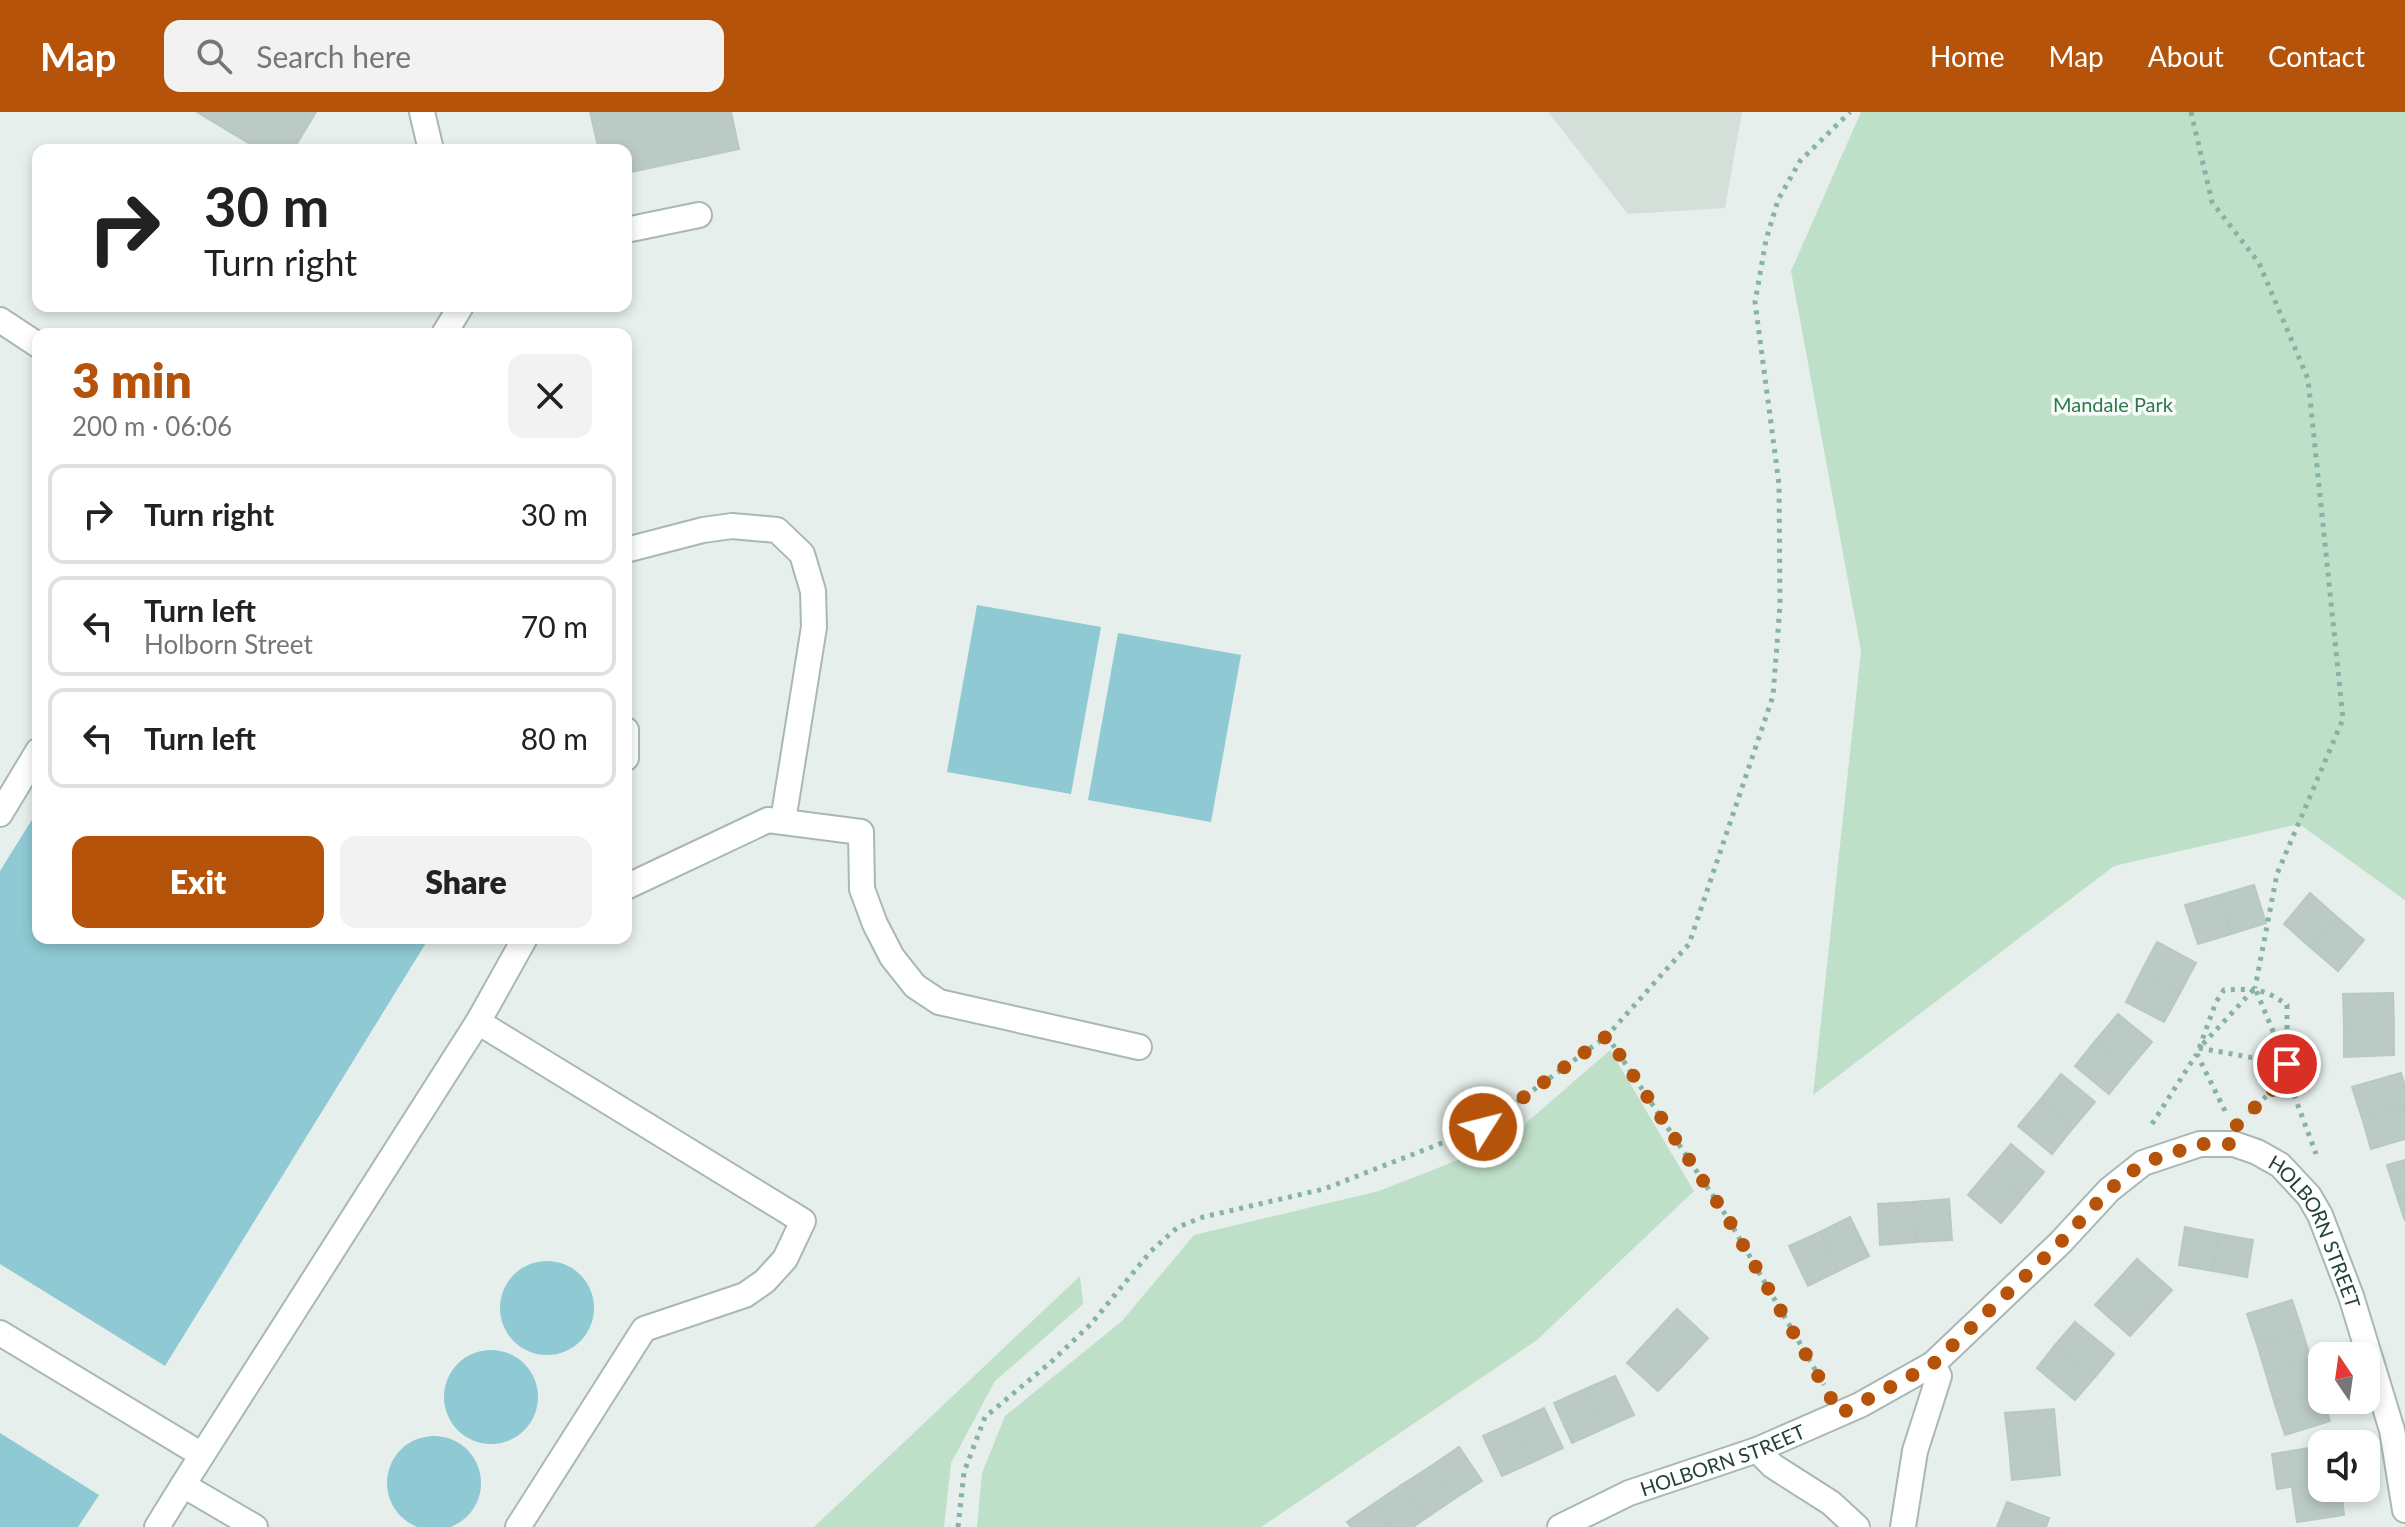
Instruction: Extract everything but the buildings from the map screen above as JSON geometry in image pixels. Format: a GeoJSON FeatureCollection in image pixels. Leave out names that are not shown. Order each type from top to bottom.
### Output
{"type":"FeatureCollection","features":[{"type":"Feature","properties":{"kind":"street"},"geometry":{"type":"LineString","coordinates":[[422,112],[430,144]]}},
{"type":"Feature","properties":{"kind":"street"},"geometry":{"type":"LineString","coordinates":[[632,229],[699,215]]}},
{"type":"Feature","properties":{"kind":"street"},"geometry":{"type":"LineString","coordinates":[[0,320],[32,341]]}},
{"type":"Feature","properties":{"kind":"street"},"geometry":{"type":"LineString","coordinates":[[632,548],[703,530],[732,526],[777,530],[802,554],[813,591],[814,627],[783,821]]}},
{"type":"Feature","properties":{"kind":"street"},"geometry":{"type":"LineString","coordinates":[[0,814],[32,761]]}},
{"type":"Feature","properties":{"kind":"street"},"geometry":{"type":"LineString","coordinates":[[632,884],[768,820],[861,832],[862,889],[892,957],[915,986],[939,1002],[1139,1047]]}},
{"type":"Feature","properties":{"kind":"street"},"geometry":{"type":"LineString","coordinates":[[157,1527],[478,1022],[522,944]]}},
{"type":"Feature","properties":{"kind":"street"},"geometry":{"type":"LineString","coordinates":[[478,1022],[803,1221],[785,1259],[765,1281],[745,1295],[644,1329],[518,1527]]}},
{"type":"Feature","properties":{"kind":"street","name":"HOLBORN STREET"},"geometry":{"type":"LineString","coordinates":[[1560,1527],[1629,1493],[1757,1450],[1840,1414],[1933,1364],[2060,1243],[2109,1190],[2143,1163],[2234,1136],[2280,1165],[2309,1196],[2320,1215],[2351,1296],[2392,1430],[2405,1510]]}},
{"type":"Feature","properties":{"kind":"street"},"geometry":{"type":"LineString","coordinates":[[0,1333],[202,1455]]}},
{"type":"Feature","properties":{"kind":"street"},"geometry":{"type":"LineString","coordinates":[[1903,1527],[1915,1451],[1939,1376],[1933,1364]]}},
{"type":"Feature","properties":{"kind":"street"},"geometry":{"type":"LineString","coordinates":[[1757,1450],[1773,1466],[1831,1503],[1857,1527]]}},
{"type":"Feature","properties":{"kind":"street"},"geometry":{"type":"LineString","coordinates":[[183,1485],[255,1527]]}},
{"type":"Feature","properties":{"kind":"path"},"geometry":{"type":"LineString","coordinates":[[958,1527],[964,1472],[985,1417],[1091,1324],[1151,1251],[1178,1227],[1203,1217],[1324,1189],[1483,1127],[1607,1036],[1689,944],[1773,696],[1780,605],[1779,484],[1755,302],[1766,240],[1778,200],[1800,161],[1850,112]]}},
{"type":"Feature","properties":{"kind":"path"},"geometry":{"type":"LineString","coordinates":[[2143,1163],[2138,1146],[2198,1051],[2255,988],[2277,874],[2343,719],[2308,379],[2259,263],[2212,202],[2191,112]]}},
{"type":"Feature","properties":{"kind":"path"},"geometry":{"type":"LineString","coordinates":[[2255,988],[2287,1064]]}},
{"type":"Feature","properties":{"kind":"path"},"geometry":{"type":"LineString","coordinates":[[2287,1076],[2234,1136],[2198,1051],[2216,1002],[2224,990],[2255,988],[2270,992],[2287,1005],[2287,1076],[2328,1186],[2309,1196]]}},
{"type":"Feature","properties":{"kind":"path"},"geometry":{"type":"LineString","coordinates":[[1607,1036],[1727,1217],[1840,1414]]}},
{"type":"Feature","properties":{"kind":"path"},"geometry":{"type":"LineString","coordinates":[[2198,1051],[2287,1064]]}},
{"type":"Feature","properties":{"kind":"shaded area"},"geometry":{"type":"Polygon","coordinates":[[[1548,112],[1742,112],[1725,208],[1628,214],[1548,112]]]}},
{"type":"Feature","properties":{"kind":"green space","name":"Mandale Park"},"geometry":{"type":"Polygon","coordinates":[[[1861,112],[2405,112],[2405,900],[2299,824],[2114,866],[1813,1095],[1861,651],[1791,271],[1861,112]]]}},
{"type":"Feature","properties":{"kind":"green space"},"geometry":{"type":"Polygon","coordinates":[[[1610,1050],[1694,1191],[1537,1340],[1261,1527],[977,1527],[982,1473],[1005,1416],[1122,1321],[1194,1235],[1379,1191],[1504,1142],[1610,1050]]]}},
{"type":"Feature","properties":{"kind":"green space"},"geometry":{"type":"Polygon","coordinates":[[[1080,1276],[1083,1304],[995,1381],[951,1463],[944,1527],[814,1527],[1080,1276]]]}},
{"type":"Feature","properties":{"kind":"water"},"geometry":{"type":"Polygon","coordinates":[[[977,605],[1101,627],[1071,794],[947,772],[977,605]]]}},
{"type":"Feature","properties":{"kind":"water"},"geometry":{"type":"Polygon","coordinates":[[[1118,633],[1241,655],[1211,822],[1088,800],[1118,633]]]}},
{"type":"Feature","properties":{"kind":"water"},"geometry":{"type":"Polygon","coordinates":[[[32,820],[32,944],[425,944],[165,1366],[0,1264],[0,871],[32,820]]]}},
{"type":"Feature","properties":{"kind":"water"},"geometry":{"type":"Polygon","coordinates":[[[547,1261],[565,1264],[580,1275],[591,1290],[594,1308],[591,1326],[580,1341],[565,1352],[547,1355],[529,1352],[514,1341],[503,1326],[500,1308],[503,1290],[514,1275],[529,1264],[547,1261]]]}},
{"type":"Feature","properties":{"kind":"water"},"geometry":{"type":"Polygon","coordinates":[[[491,1350],[509,1353],[524,1364],[535,1379],[538,1397],[535,1415],[524,1430],[509,1441],[491,1444],[473,1441],[458,1430],[447,1415],[444,1397],[447,1379],[458,1364],[473,1353],[491,1350]]]}},
{"type":"Feature","properties":{"kind":"water"},"geometry":{"type":"Polygon","coordinates":[[[0,1433],[99,1495],[78,1527],[0,1527],[0,1433]]]}},
{"type":"Feature","properties":{"kind":"water"},"geometry":{"type":"Polygon","coordinates":[[[425,1437],[443,1437],[460,1444],[473,1457],[480,1474],[480,1492],[473,1509],[460,1522],[446,1528],[422,1528],[408,1522],[395,1509],[388,1492],[388,1474],[395,1457],[408,1444],[425,1437]]]}},
{"type":"Feature","properties":{"kind":"route"},"geometry":{"type":"LineString","coordinates":[[1483,1127],[1607,1036],[1727,1217],[1840,1414],[1933,1364],[2060,1243],[2109,1190],[2143,1163],[2200,1144],[2234,1144],[2234,1128],[2287,1076],[2287,1064]]}}]}
